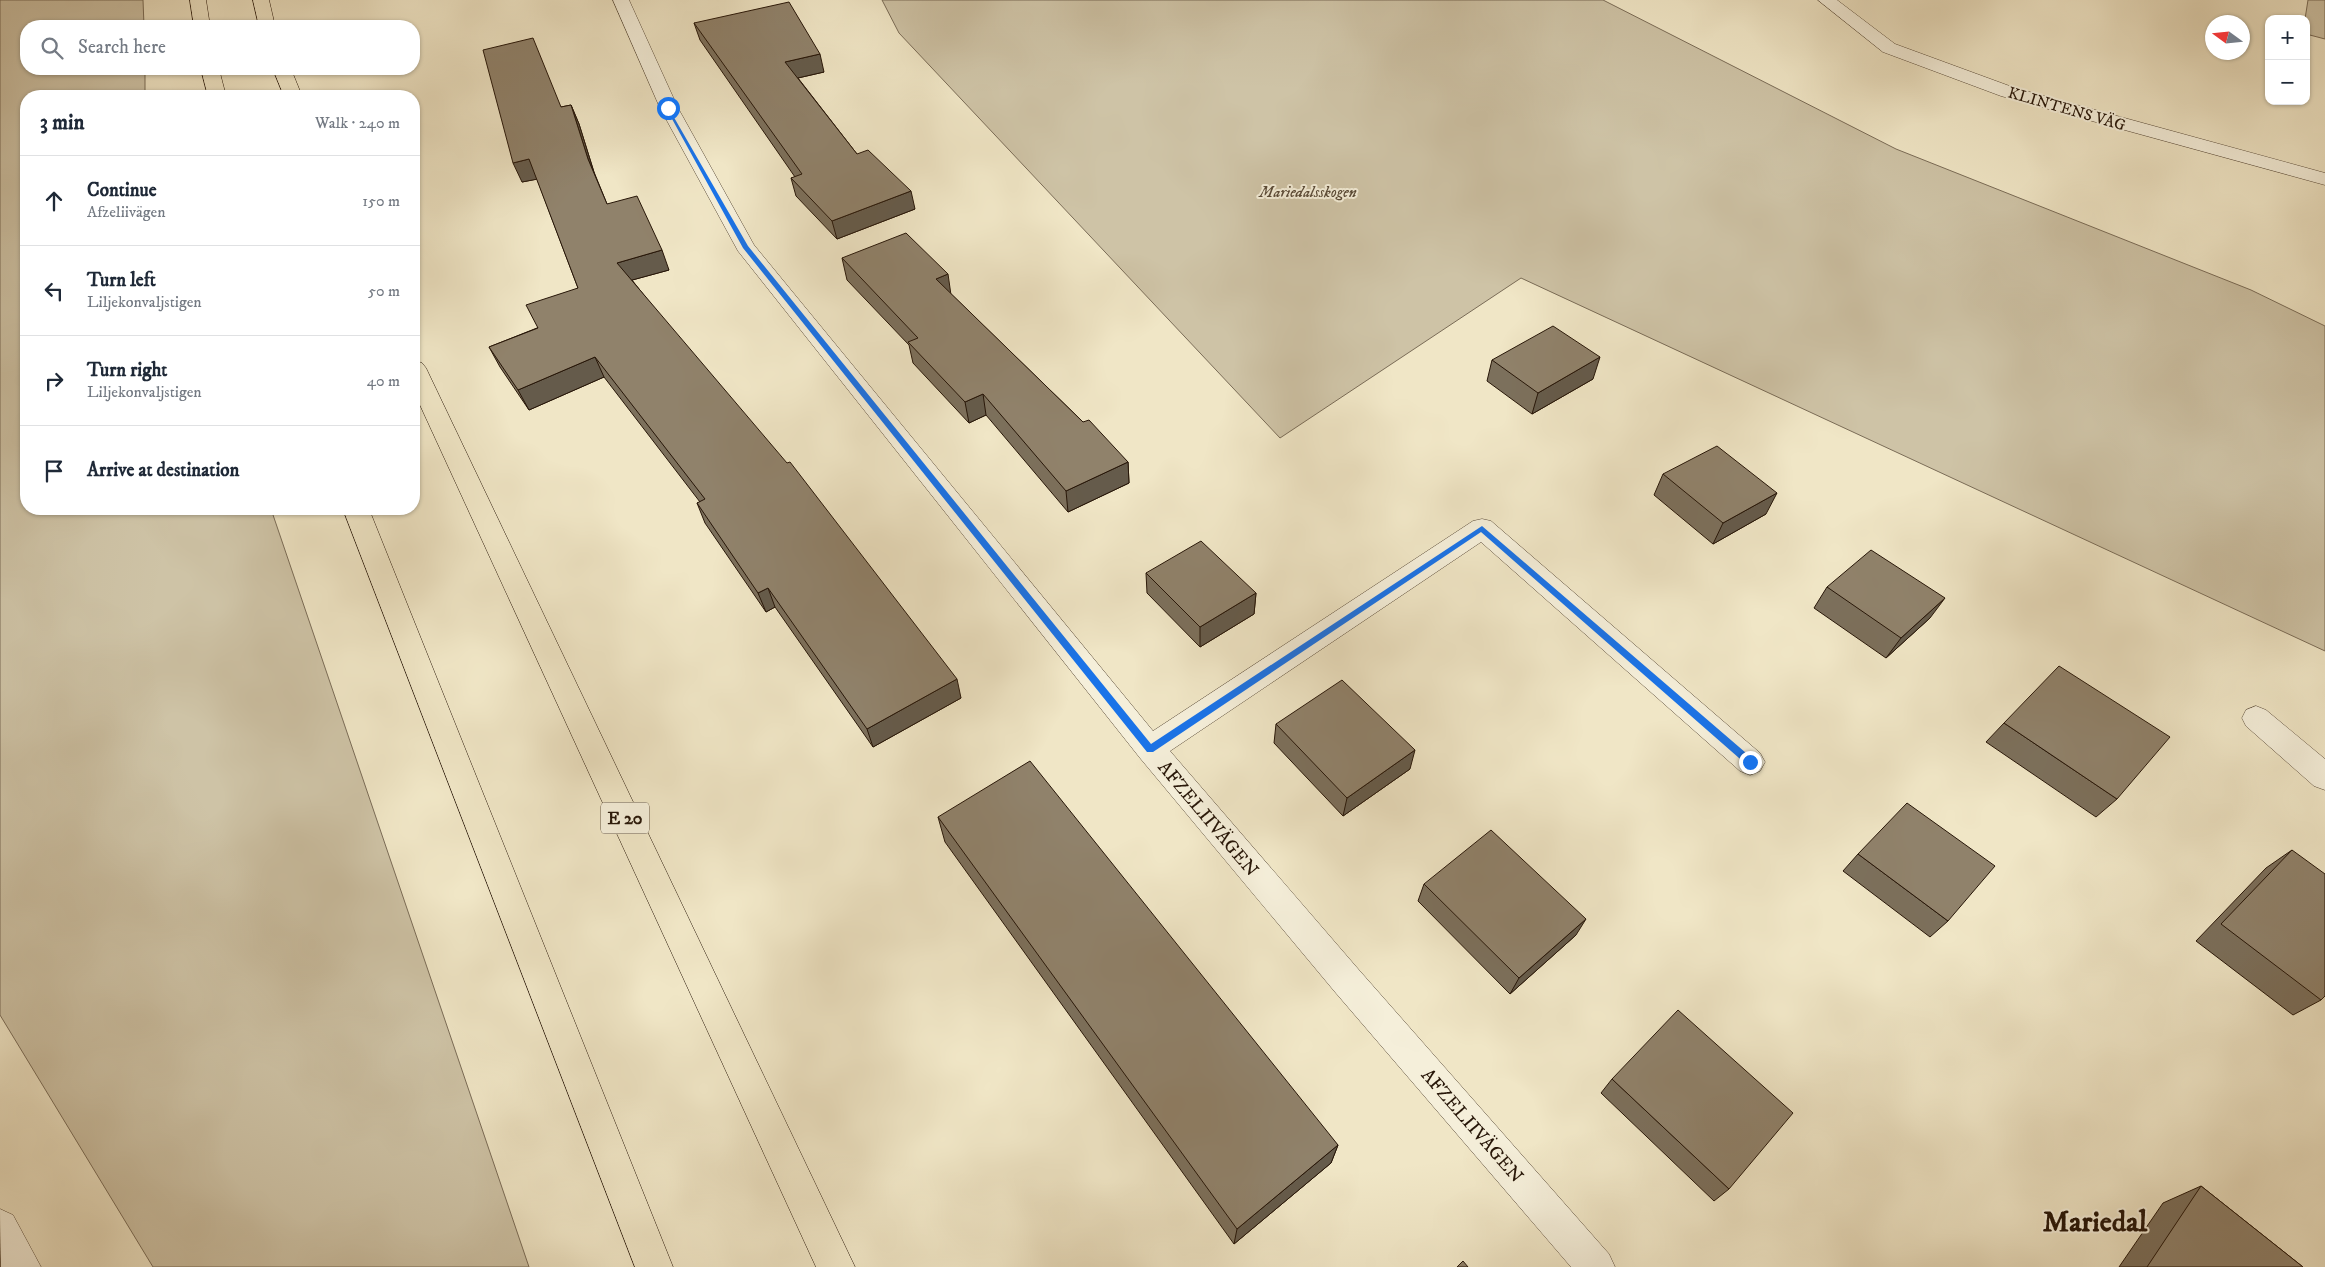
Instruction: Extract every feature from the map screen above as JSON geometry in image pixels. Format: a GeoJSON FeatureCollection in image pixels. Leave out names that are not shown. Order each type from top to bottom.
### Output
{"type":"FeatureCollection","features":[{"type":"Feature","properties":{"kind":"highway"},"geometry":{"type":"LineString","coordinates":[[198,0],[201,20]]}},
{"type":"Feature","properties":{"kind":"highway"},"geometry":{"type":"LineString","coordinates":[[262,0],[266,20]]}},
{"type":"Feature","properties":{"kind":"highway"},"geometry":{"type":"LineString","coordinates":[[211,75],[215,90]]}},
{"type":"Feature","properties":{"kind":"highway"},"geometry":{"type":"LineString","coordinates":[[284,75],[291,90]]}},
{"type":"Feature","properties":{"kind":"highway","name":"E 20"},"geometry":{"type":"LineString","coordinates":[[420,381],[836,1267]]}},
{"type":"Feature","properties":{"kind":"highway"},"geometry":{"type":"LineString","coordinates":[[358,515],[654,1267]]}},
{"type":"Feature","properties":{"kind":"street","name":"AFZELIIVÄGEN"},"geometry":{"type":"LineString","coordinates":[[620,0],[668,108],[745,247],[1150,749],[1596,1267]]}},
{"type":"Feature","properties":{"kind":"street","name":"KLINTENS VÄG"},"geometry":{"type":"LineString","coordinates":[[1826,0],[1888,48],[2008,92],[2325,179]]}},
{"type":"Feature","properties":{"kind":"street"},"geometry":{"type":"LineString","coordinates":[[1150,749],[1482,528],[1750,762]]}},
{"type":"Feature","properties":{"kind":"street"},"geometry":{"type":"LineString","coordinates":[[2256,718],[2325,777]]}},
{"type":"Feature","properties":{"kind":"street"},"geometry":{"type":"LineString","coordinates":[[0,1228],[22,1267]]}},
{"type":"Feature","properties":{"kind":"green space"},"geometry":{"type":"Polygon","coordinates":[[[0,0],[143,0],[144,20],[20,20],[20,75],[145,75],[145,90],[20,90],[20,515],[273,515],[529,1267],[153,1267],[0,1015],[0,0]]]}},
{"type":"Feature","properties":{"kind":"green space","name":"Mariedalsskogen"},"geometry":{"type":"Polygon","coordinates":[[[882,0],[1603,0],[1896,149],[2251,290],[2325,326],[2325,651],[1521,278],[1280,438],[899,33],[882,0]]]}},
{"type":"Feature","properties":{"kind":"green space"},"geometry":{"type":"Polygon","coordinates":[[[2308,0],[2325,0],[2325,39],[2310,35],[2310,15],[2306,15],[2308,0]]]}},
{"type":"Feature","properties":{"kind":"building"},"geometry":{"type":"Polygon","coordinates":[[[789,2],[820,54],[785,62],[857,154],[868,150],[911,191],[832,221],[791,178],[802,174],[694,23],[789,2]]]}},
{"type":"Feature","properties":{"kind":"building"},"geometry":{"type":"Polygon","coordinates":[[[533,38],[561,107],[571,105],[588,159],[607,204],[637,196],[662,250],[617,263],[787,463],[790,462],[957,679],[867,729],[768,588],[758,593],[697,503],[705,499],[595,357],[518,390],[489,347],[538,328],[526,305],[578,288],[529,159],[513,163],[483,50],[533,38]]]}},
{"type":"Feature","properties":{"kind":"building"},"geometry":{"type":"Polygon","coordinates":[[[906,233],[948,274],[936,279],[1083,422],[1089,420],[1128,462],[1066,491],[983,394],[965,402],[908,342],[918,338],[842,258],[906,233]]]}},
{"type":"Feature","properties":{"kind":"building"},"geometry":{"type":"Polygon","coordinates":[[[1553,326],[1600,357],[1538,393],[1492,360],[1553,326]]]}},
{"type":"Feature","properties":{"kind":"building"},"geometry":{"type":"Polygon","coordinates":[[[1717,446],[1777,493],[1723,523],[1663,474],[1717,446]]]}},
{"type":"Feature","properties":{"kind":"building"},"geometry":{"type":"Polygon","coordinates":[[[1201,541],[1256,593],[1200,627],[1146,573],[1201,541]]]}},
{"type":"Feature","properties":{"kind":"building"},"geometry":{"type":"Polygon","coordinates":[[[1871,550],[1945,598],[1901,638],[1827,587],[1871,550]]]}},
{"type":"Feature","properties":{"kind":"building"},"geometry":{"type":"Polygon","coordinates":[[[2059,666],[2170,737],[2117,799],[2004,723],[2059,666]]]}},
{"type":"Feature","properties":{"kind":"building"},"geometry":{"type":"Polygon","coordinates":[[[1342,680],[1415,750],[1347,798],[1276,724],[1342,680]]]}},
{"type":"Feature","properties":{"kind":"building"},"geometry":{"type":"Polygon","coordinates":[[[1030,761],[1338,1145],[1237,1229],[938,817],[1030,761]]]}},
{"type":"Feature","properties":{"kind":"building"},"geometry":{"type":"Polygon","coordinates":[[[1907,803],[1995,866],[1948,921],[1858,854],[1907,803]]]}},
{"type":"Feature","properties":{"kind":"building"},"geometry":{"type":"Polygon","coordinates":[[[1491,830],[1586,919],[1519,978],[1424,884],[1491,830]]]}},
{"type":"Feature","properties":{"kind":"building"},"geometry":{"type":"Polygon","coordinates":[[[2292,850],[2325,874],[2325,996],[2321,1000],[2221,924],[2292,850]]]}},
{"type":"Feature","properties":{"kind":"building"},"geometry":{"type":"Polygon","coordinates":[[[1678,1010],[1793,1113],[1729,1189],[1612,1079],[1678,1010]]]}},
{"type":"Feature","properties":{"kind":"building"},"geometry":{"type":"Polygon","coordinates":[[[2201,1186],[2303,1267],[2147,1267],[2201,1186]]]}},
{"type":"Feature","properties":{"kind":"building"},"geometry":{"type":"Polygon","coordinates":[[[1463,1261],[1468,1267],[1457,1267],[1463,1261]]]}},
{"type":"Feature","properties":{"kind":"district","name":"Mariedal"},"geometry":{"type":"Point","coordinates":[2095,1221]}},
{"type":"Feature","properties":{"kind":"route"},"geometry":{"type":"LineString","coordinates":[[668,108],[745,247],[1150,749],[1482,528],[1750,762]]}}]}
